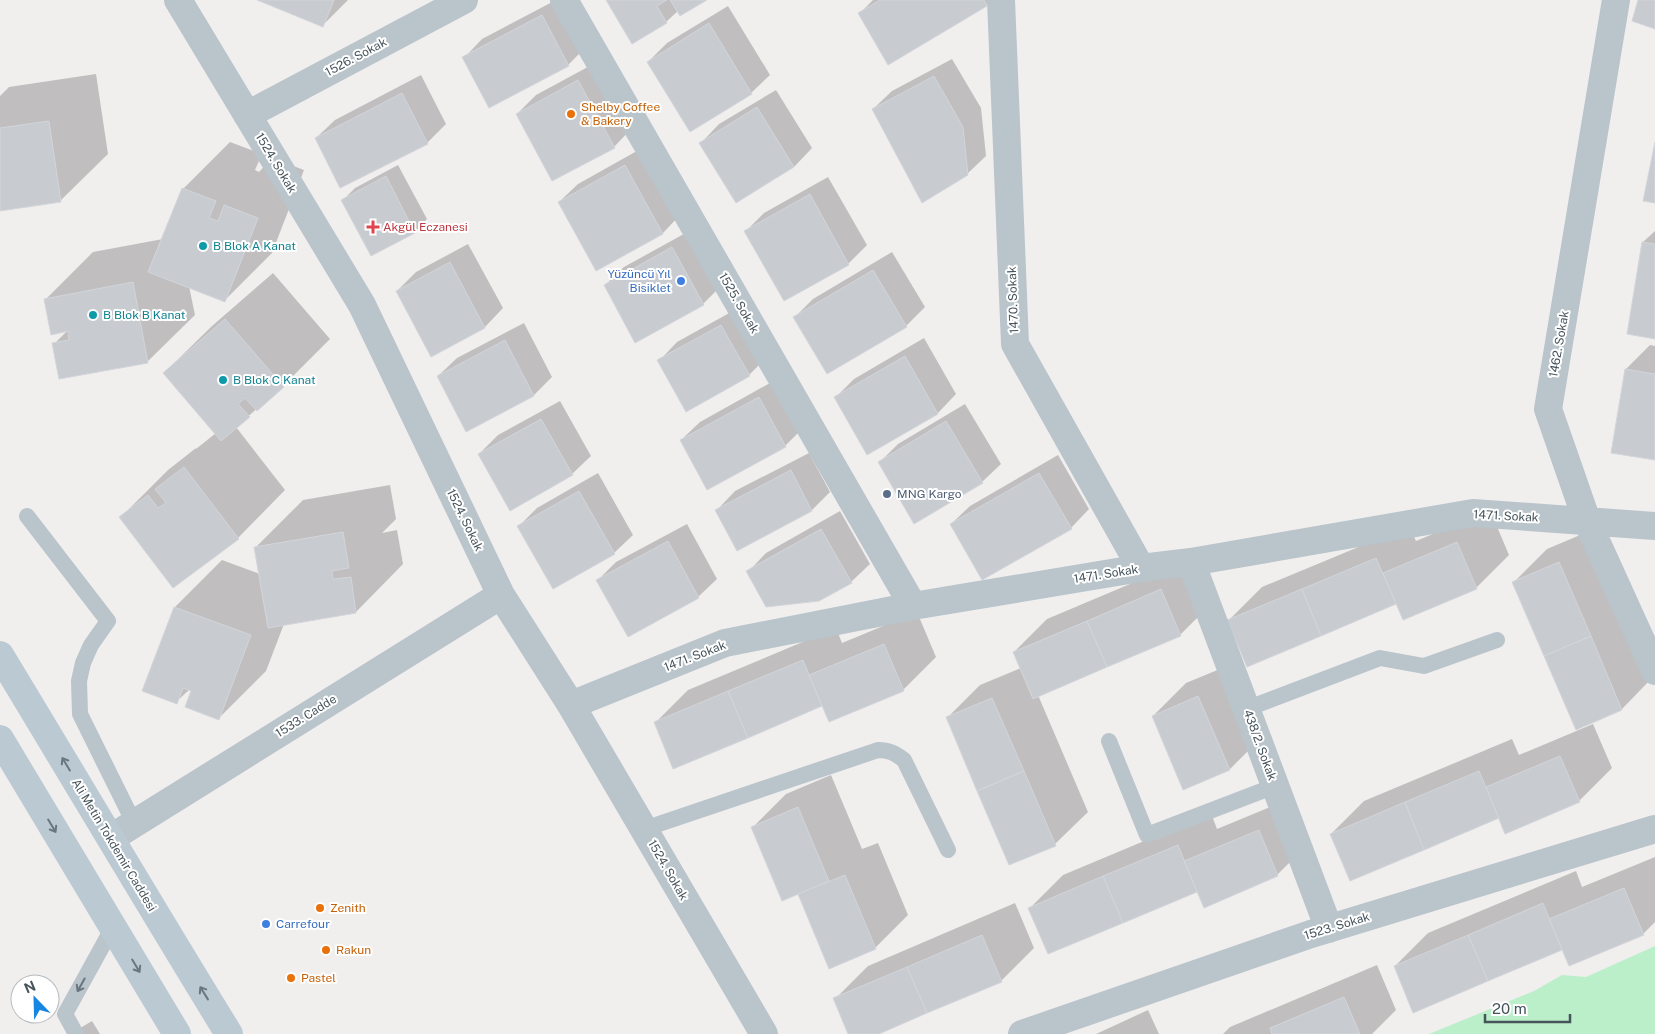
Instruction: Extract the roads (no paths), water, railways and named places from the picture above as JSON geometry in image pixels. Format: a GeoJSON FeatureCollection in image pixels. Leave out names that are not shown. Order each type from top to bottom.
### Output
{"type":"FeatureCollection","features":[{"type":"Feature","properties":{"kind":"main road","name":"Ali Metin Tokdemir Caddesi"},"geometry":{"type":"LineString","coordinates":[[0,655],[111,838],[147,902],[229,1034]]}},
{"type":"Feature","properties":{"kind":"main road"},"geometry":{"type":"LineString","coordinates":[[0,739],[177,1034]]}},
{"type":"Feature","properties":{"kind":"street","name":"1524. Sokak"},"geometry":{"type":"LineString","coordinates":[[178,0],[362,305],[501,595],[571,705],[764,1034]]}},
{"type":"Feature","properties":{"kind":"street","name":"1526. Sokak"},"geometry":{"type":"LineString","coordinates":[[247,115],[464,0]]}},
{"type":"Feature","properties":{"kind":"street","name":"1525. Sokak"},"geometry":{"type":"LineString","coordinates":[[564,0],[913,606]]}},
{"type":"Feature","properties":{"kind":"street","name":"1470. Sokak"},"geometry":{"type":"LineString","coordinates":[[1001,0],[1015,344],[1141,568]]}},
{"type":"Feature","properties":{"kind":"street","name":"1462. Sokak"},"geometry":{"type":"LineString","coordinates":[[1616,0],[1548,409],[1587,521],[1655,670]]}},
{"type":"Feature","properties":{"kind":"street","name":"1471. Sokak"},"geometry":{"type":"LineString","coordinates":[[571,705],[725,643],[913,606],[1141,568],[1191,562],[1473,513],[1655,526]]}},
{"type":"Feature","properties":{"kind":"street","name":"438/2. Sokak"},"geometry":{"type":"LineString","coordinates":[[1191,562],[1329,928]]}},
{"type":"Feature","properties":{"kind":"street","name":"1533. Cadde"},"geometry":{"type":"LineString","coordinates":[[111,838],[501,595]]}},
{"type":"Feature","properties":{"kind":"street","name":"1523. Sokak"},"geometry":{"type":"LineString","coordinates":[[1022,1034],[1329,928],[1655,829]]}},
{"type":"Feature","properties":{"kind":"lane"},"geometry":{"type":"LineString","coordinates":[[27,516],[108,621],[91,645],[83,663],[79,682],[80,714],[134,823]]}},
{"type":"Feature","properties":{"kind":"lane"},"geometry":{"type":"LineString","coordinates":[[1246,709],[1380,658],[1424,666],[1497,640]]}},
{"type":"Feature","properties":{"kind":"lane"},"geometry":{"type":"LineString","coordinates":[[1109,740],[1147,835],[1275,786]]}},
{"type":"Feature","properties":{"kind":"lane"},"geometry":{"type":"LineString","coordinates":[[644,829],[878,750],[887,750],[896,753],[904,760],[948,850]]}},
{"type":"Feature","properties":{"kind":"lane"},"geometry":{"type":"LineString","coordinates":[[76,1034],[65,1014],[113,927]]}},
{"type":"Feature","properties":{"kind":"place","name":"Shelby Coffee & Bakery"},"geometry":{"type":"Point","coordinates":[571,114]}},
{"type":"Feature","properties":{"kind":"place","name":"Akgül Eczanesi"},"geometry":{"type":"Point","coordinates":[373,227]}},
{"type":"Feature","properties":{"kind":"place","name":"B Blok A Kanat"},"geometry":{"type":"Point","coordinates":[203,246]}},
{"type":"Feature","properties":{"kind":"place","name":"Yüzüncü Yıl Bisiklet"},"geometry":{"type":"Point","coordinates":[681,281]}},
{"type":"Feature","properties":{"kind":"place","name":"B Blok B Kanat"},"geometry":{"type":"Point","coordinates":[93,315]}},
{"type":"Feature","properties":{"kind":"place","name":"B Blok C Kanat"},"geometry":{"type":"Point","coordinates":[223,380]}},
{"type":"Feature","properties":{"kind":"place","name":"MNG Kargo"},"geometry":{"type":"Point","coordinates":[887,494]}},
{"type":"Feature","properties":{"kind":"place","name":"Zenith"},"geometry":{"type":"Point","coordinates":[320,908]}},
{"type":"Feature","properties":{"kind":"place","name":"Carrefour"},"geometry":{"type":"Point","coordinates":[266,924]}},
{"type":"Feature","properties":{"kind":"place","name":"Rakun"},"geometry":{"type":"Point","coordinates":[326,950]}},
{"type":"Feature","properties":{"kind":"place","name":"Pastel"},"geometry":{"type":"Point","coordinates":[291,978]}}]}
